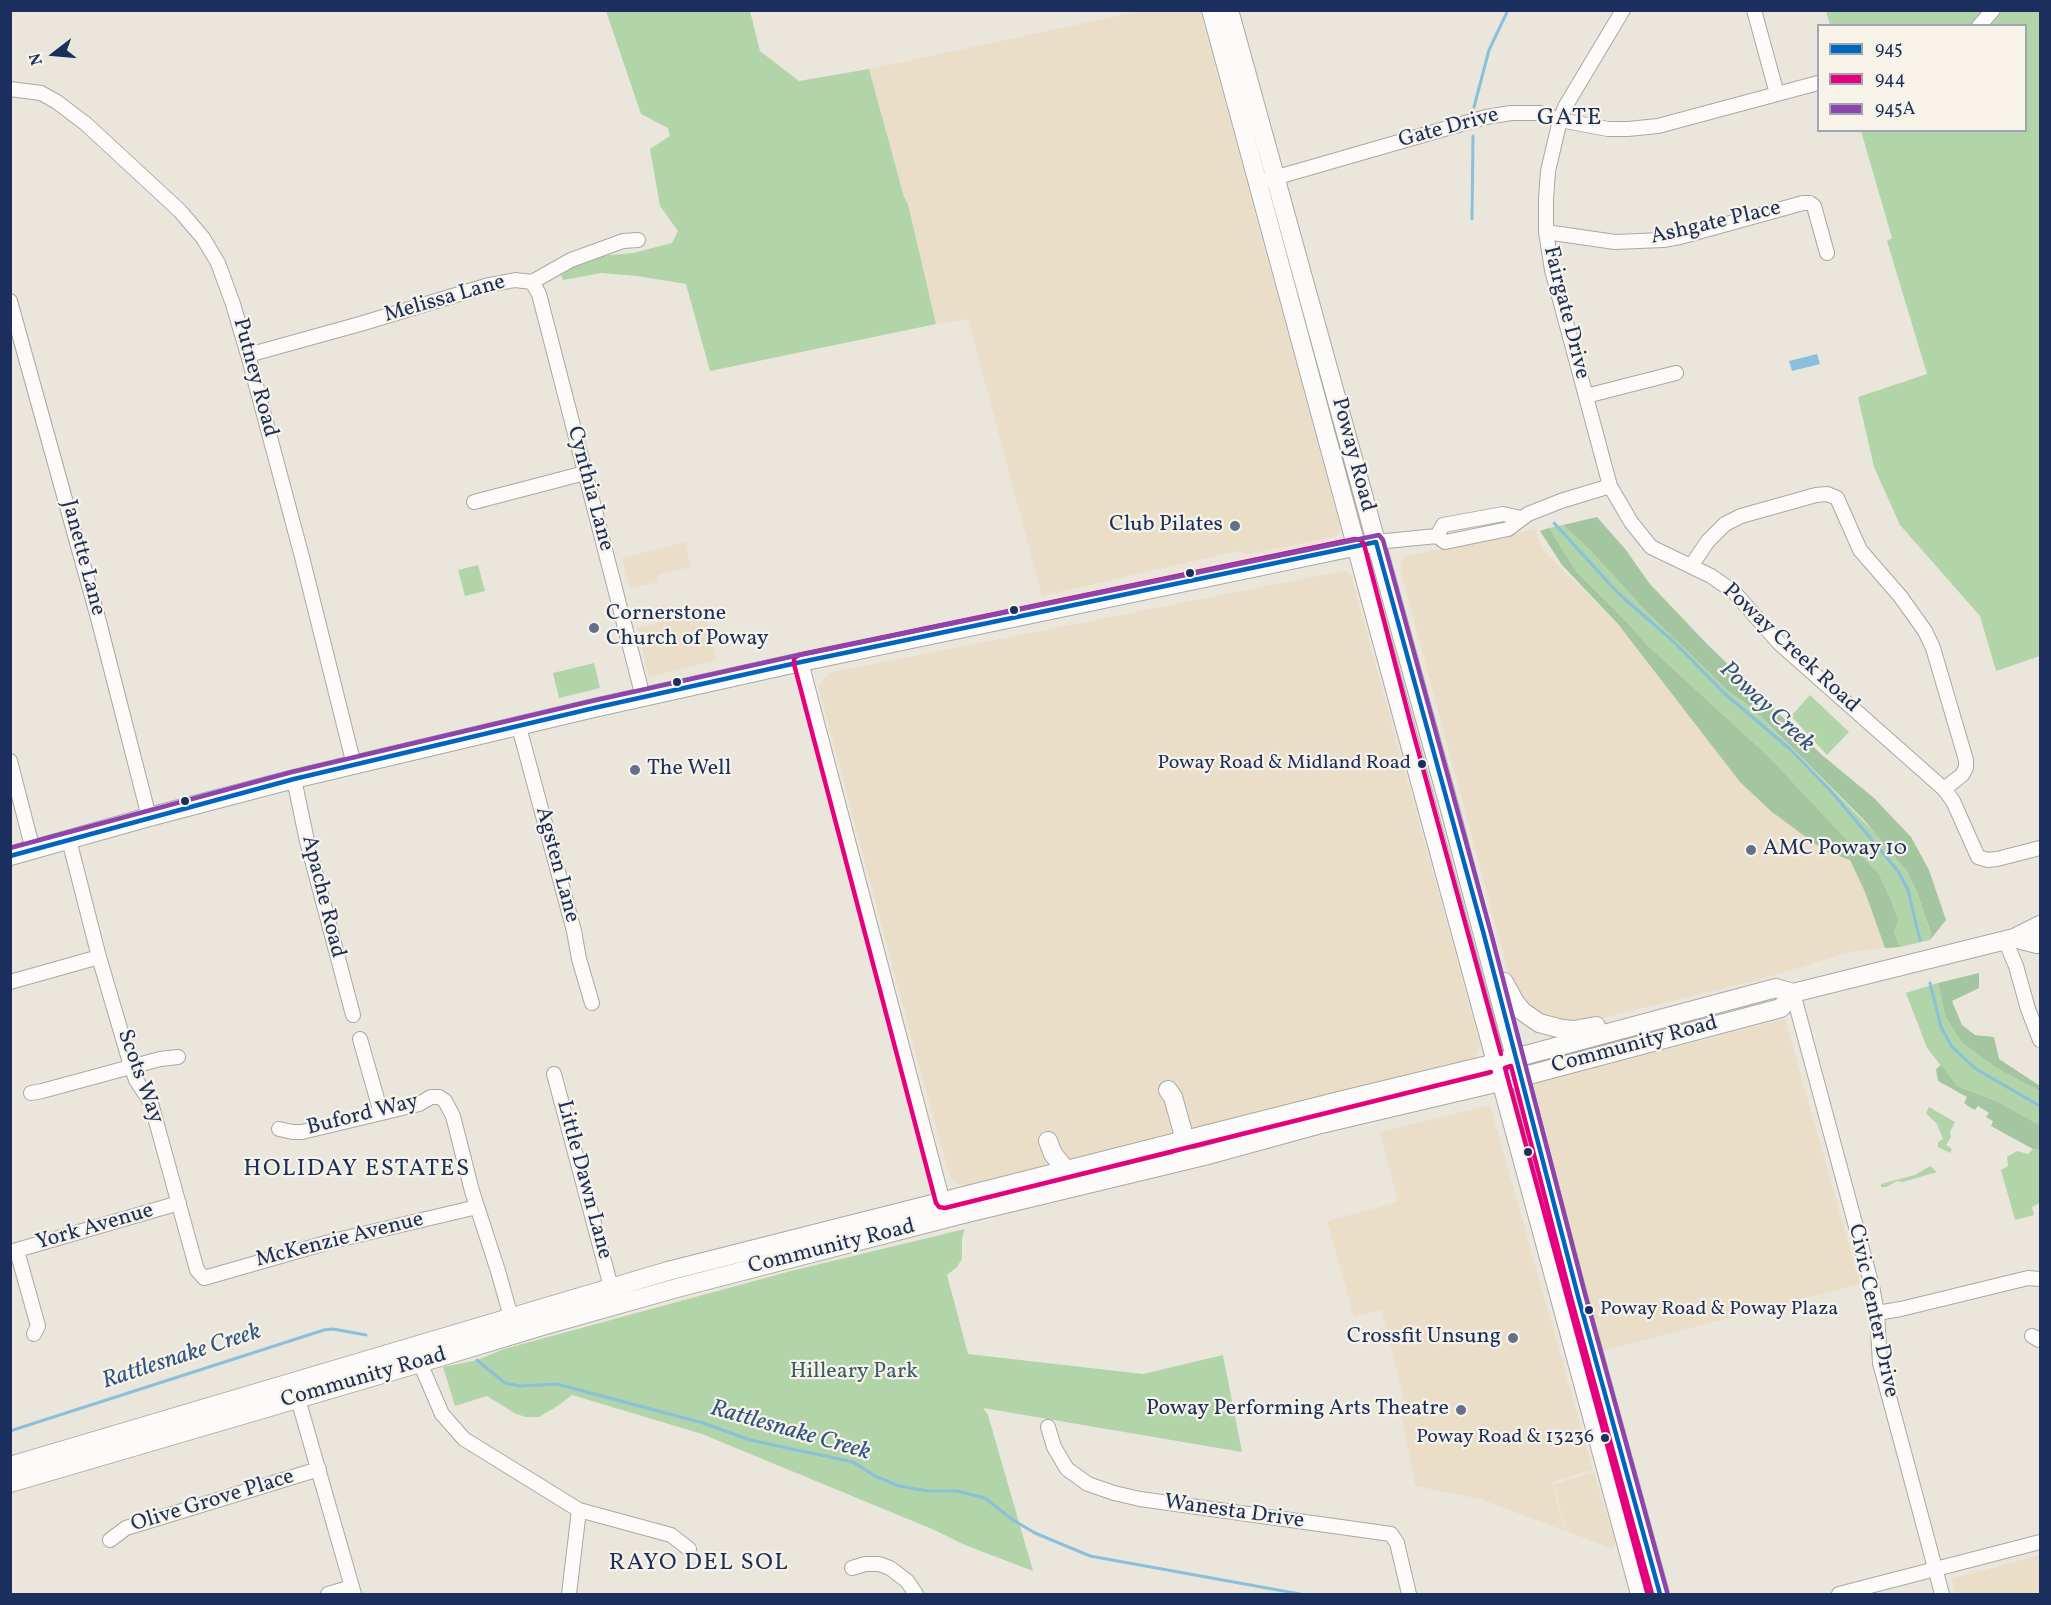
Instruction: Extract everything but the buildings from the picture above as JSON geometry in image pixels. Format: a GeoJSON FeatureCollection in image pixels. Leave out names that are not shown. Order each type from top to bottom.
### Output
{"type":"FeatureCollection","features":[{"type":"Feature","properties":{"kind":"main road","name":"Poway Road"},"geometry":{"type":"LineString","coordinates":[[1211,10],[1336,398],[1478,911],[1658,1594]]}},
{"type":"Feature","properties":{"kind":"main road"},"geometry":{"type":"LineString","coordinates":[[1223,10],[1229,31],[1240,49]]}},
{"type":"Feature","properties":{"kind":"main road","name":"Poway Road"},"geometry":{"type":"LineString","coordinates":[[1230,10],[1295,319],[1638,1586]]}},
{"type":"Feature","properties":{"kind":"main road"},"geometry":{"type":"LineString","coordinates":[[1295,319],[1310,343],[1323,391],[1332,399],[1336,398]]}},
{"type":"Feature","properties":{"kind":"main road"},"geometry":{"type":"LineString","coordinates":[[1316,397],[1321,396],[1328,402],[1342,452],[1357,474]]}},
{"type":"Feature","properties":{"kind":"main road"},"geometry":{"type":"LineString","coordinates":[[10,856],[294,779],[643,697],[1376,542]]}},
{"type":"Feature","properties":{"kind":"main road"},"geometry":{"type":"LineString","coordinates":[[1403,723],[1409,728],[1417,744],[1434,799],[1442,808],[1451,813]]}},
{"type":"Feature","properties":{"kind":"main road"},"geometry":{"type":"LineString","coordinates":[[1429,816],[1439,817],[1445,824],[1461,875],[1478,911]]}},
{"type":"Feature","properties":{"kind":"main road","name":"Community Road"},"geometry":{"type":"LineString","coordinates":[[10,1466],[296,1391],[420,1363],[546,1324],[945,1209],[1066,1170],[1496,1063],[1776,988],[1793,993],[2010,939],[2040,925]]}},
{"type":"Feature","properties":{"kind":"main road"},"geometry":{"type":"LineString","coordinates":[[1484,935],[1506,988],[1515,1002],[1531,1018],[1548,1027],[1574,1030],[1674,1009],[1692,1010]]}},
{"type":"Feature","properties":{"kind":"main road","name":"Community Road"},"geometry":{"type":"LineString","coordinates":[[2010,939],[2040,943]]}},
{"type":"Feature","properties":{"kind":"main road","name":"Community Road"},"geometry":{"type":"LineString","coordinates":[[10,1483],[296,1391],[472,1329],[668,1271],[945,1209],[1070,1188],[1219,1152],[1521,1077],[1781,1008],[1793,993]]}},
{"type":"Feature","properties":{"kind":"main road"},"geometry":{"type":"LineString","coordinates":[[1672,1036],[1680,1024],[1707,1016],[1722,1002]]}},
{"type":"Feature","properties":{"kind":"main road"},"geometry":{"type":"LineString","coordinates":[[1070,1188],[1109,1171],[1180,1152],[1184,1147],[1184,1140],[1173,1097],[1168,1090],[1166,1103],[1170,1120],[1169,1132],[1167,1140],[1162,1145]]}},
{"type":"Feature","properties":{"kind":"main road"},"geometry":{"type":"LineString","coordinates":[[1277,1136],[1292,1126],[1337,1112],[1340,1107],[1339,1101]]}},
{"type":"Feature","properties":{"kind":"main road"},"geometry":{"type":"LineString","coordinates":[[1219,1152],[1217,1146],[1220,1140],[1261,1128],[1283,1115]]}},
{"type":"Feature","properties":{"kind":"main road"},"geometry":{"type":"LineString","coordinates":[[1048,1141],[1053,1154],[1066,1170]]}},
{"type":"Feature","properties":{"kind":"main road"},"geometry":{"type":"LineString","coordinates":[[1542,1235],[1552,1239],[1556,1244],[1570,1297],[1587,1324]]}},
{"type":"Feature","properties":{"kind":"main road"},"geometry":{"type":"LineString","coordinates":[[617,1305],[627,1295],[669,1282],[668,1271]]}},
{"type":"Feature","properties":{"kind":"main road"},"geometry":{"type":"LineString","coordinates":[[546,1324],[565,1311],[611,1297],[613,1294],[611,1287]]}},
{"type":"Feature","properties":{"kind":"main road"},"geometry":{"type":"LineString","coordinates":[[458,1352],[473,1340],[508,1327],[511,1324],[511,1317]]}},
{"type":"Feature","properties":{"kind":"main road"},"geometry":{"type":"LineString","coordinates":[[420,1363],[420,1358],[426,1352],[464,1340],[472,1329]]}},
{"type":"Feature","properties":{"kind":"main road"},"geometry":{"type":"LineString","coordinates":[[1572,1344],[1586,1362],[1600,1415],[1612,1419]]}},
{"type":"Feature","properties":{"kind":"main road"},"geometry":{"type":"LineString","coordinates":[[1594,1427],[1602,1426],[1606,1430],[1622,1488],[1636,1507]]}},
{"type":"Feature","properties":{"kind":"main road"},"geometry":{"type":"LineString","coordinates":[[1629,1553],[1634,1551],[1639,1554],[1647,1581],[1658,1594]]}},
{"type":"Feature","properties":{"kind":"main road"},"geometry":{"type":"LineString","coordinates":[[1638,1586],[1648,1594]]}},
{"type":"Feature","properties":{"kind":"street","name":"Fairgate Drive"},"geometry":{"type":"LineString","coordinates":[[1610,486],[1552,270],[1546,232],[1548,171],[1560,120],[1623,10]]}},
{"type":"Feature","properties":{"kind":"street"},"geometry":{"type":"LineString","coordinates":[[1754,10],[1777,94]]}},
{"type":"Feature","properties":{"kind":"street"},"geometry":{"type":"LineString","coordinates":[[1981,24],[1993,10]]}},
{"type":"Feature","properties":{"kind":"street","name":"Gate Drive"},"geometry":{"type":"LineString","coordinates":[[1266,180],[1486,117],[1511,112],[1540,113],[1560,120],[1608,129],[1628,129],[1658,126],[1817,83]]}},
{"type":"Feature","properties":{"kind":"street","name":"Putney Road"},"geometry":{"type":"LineString","coordinates":[[10,89],[41,93],[66,108],[188,220],[210,249],[222,273],[248,355],[354,765]]}},
{"type":"Feature","properties":{"kind":"street","name":"Ashgate Place"},"geometry":{"type":"LineString","coordinates":[[1546,232],[1615,242],[1663,240],[1803,202],[1814,206],[1827,253]]}},
{"type":"Feature","properties":{"kind":"street","name":"Melissa Lane"},"geometry":{"type":"LineString","coordinates":[[248,355],[489,285],[515,280],[532,282],[571,260],[623,241],[638,240]]}},
{"type":"Feature","properties":{"kind":"street","name":"Cynthia Lane"},"geometry":{"type":"LineString","coordinates":[[532,282],[539,294],[643,697]]}},
{"type":"Feature","properties":{"kind":"street","name":"Janette Lane"},"geometry":{"type":"LineString","coordinates":[[10,301],[98,618],[149,817]]}},
{"type":"Feature","properties":{"kind":"street"},"geometry":{"type":"LineString","coordinates":[[1586,396],[1676,373]]}},
{"type":"Feature","properties":{"kind":"street"},"geometry":{"type":"LineString","coordinates":[[474,502],[585,473]]}},
{"type":"Feature","properties":{"kind":"street"},"geometry":{"type":"LineString","coordinates":[[1376,542],[1437,536],[1443,525],[1503,514],[1521,518],[1561,501],[1610,486]]}},
{"type":"Feature","properties":{"kind":"street","name":"Poway Creek Road"},"geometry":{"type":"LineString","coordinates":[[1610,486],[1630,522],[1652,547],[1664,555],[1711,576],[1734,592],[1779,643],[1944,789],[1953,801],[1978,857],[1988,860],[1997,859],[2040,848]]}},
{"type":"Feature","properties":{"kind":"street"},"geometry":{"type":"LineString","coordinates":[[1691,566],[1708,541],[1725,524],[1741,516],[1816,495],[1827,494],[1837,498],[1860,550],[1900,596],[1934,648],[1966,760],[1966,768],[1962,774],[1944,789]]}},
{"type":"Feature","properties":{"kind":"street"},"geometry":{"type":"LineString","coordinates":[[801,662],[945,1209]]}},
{"type":"Feature","properties":{"kind":"street","name":"Agsten Lane"},"geometry":{"type":"LineString","coordinates":[[519,727],[592,1003]]}},
{"type":"Feature","properties":{"kind":"street"},"geometry":{"type":"LineString","coordinates":[[10,761],[33,850]]}},
{"type":"Feature","properties":{"kind":"street","name":"Apache Road"},"geometry":{"type":"LineString","coordinates":[[294,779],[307,841],[353,1015]]}},
{"type":"Feature","properties":{"kind":"street","name":"Scots Way"},"geometry":{"type":"LineString","coordinates":[[69,840],[99,957],[131,1066],[136,1080],[150,1103],[197,1270],[204,1278]]}},
{"type":"Feature","properties":{"kind":"street"},"geometry":{"type":"LineString","coordinates":[[2010,939],[2028,1009],[2040,1040]]}},
{"type":"Feature","properties":{"kind":"street"},"geometry":{"type":"LineString","coordinates":[[10,982],[99,957]]}},
{"type":"Feature","properties":{"kind":"street","name":"Civic Center Drive"},"geometry":{"type":"LineString","coordinates":[[1793,993],[1877,1312],[1880,1363],[1942,1594]]}},
{"type":"Feature","properties":{"kind":"street"},"geometry":{"type":"LineString","coordinates":[[360,1039],[381,1113]]}},
{"type":"Feature","properties":{"kind":"street"},"geometry":{"type":"LineString","coordinates":[[32,1093],[131,1066],[178,1057]]}},
{"type":"Feature","properties":{"kind":"street","name":"Little Dawn Lane"},"geometry":{"type":"LineString","coordinates":[[554,1074],[611,1287]]}},
{"type":"Feature","properties":{"kind":"street","name":"Buford Way"},"geometry":{"type":"LineString","coordinates":[[279,1129],[302,1132],[419,1104],[431,1097],[439,1097],[445,1101],[453,1116],[477,1207]]}},
{"type":"Feature","properties":{"kind":"street","name":"York Avenue"},"geometry":{"type":"LineString","coordinates":[[14,1251],[179,1203]]}},
{"type":"Feature","properties":{"kind":"street"},"geometry":{"type":"LineString","coordinates":[[477,1207],[511,1317]]}},
{"type":"Feature","properties":{"kind":"street","name":"McKenzie Avenue"},"geometry":{"type":"LineString","coordinates":[[204,1278],[333,1240],[477,1207]]}},
{"type":"Feature","properties":{"kind":"street"},"geometry":{"type":"LineString","coordinates":[[14,1251],[38,1326],[34,1334]]}},
{"type":"Feature","properties":{"kind":"street"},"geometry":{"type":"LineString","coordinates":[[1877,1312],[1901,1309],[2028,1278],[2040,1279]]}},
{"type":"Feature","properties":{"kind":"street"},"geometry":{"type":"LineString","coordinates":[[420,1363],[442,1414],[464,1439],[579,1510],[671,1535],[689,1549]]}},
{"type":"Feature","properties":{"kind":"street"},"geometry":{"type":"LineString","coordinates":[[296,1391],[353,1591],[328,1594]]}},
{"type":"Feature","properties":{"kind":"street","name":"Wanesta Drive"},"geometry":{"type":"LineString","coordinates":[[1048,1427],[1054,1447],[1067,1469],[1088,1484],[1113,1493],[1140,1499],[1391,1534],[1397,1544],[1409,1594]]}},
{"type":"Feature","properties":{"kind":"street","name":"Olive Grove Place"},"geometry":{"type":"LineString","coordinates":[[110,1540],[126,1528],[319,1469]]}},
{"type":"Feature","properties":{"kind":"street"},"geometry":{"type":"LineString","coordinates":[[569,1594],[579,1510]]}},
{"type":"Feature","properties":{"kind":"street"},"geometry":{"type":"LineString","coordinates":[[1839,1594],[2040,1542]]}},
{"type":"Feature","properties":{"kind":"street"},"geometry":{"type":"LineString","coordinates":[[852,1568],[879,1564],[890,1568],[907,1581],[916,1594]]}},
{"type":"Feature","properties":{"kind":"shaded area"},"geometry":{"type":"Polygon","coordinates":[[[1141,11],[1200,11],[1340,526],[1333,537],[1248,554],[1237,551],[1042,596],[968,319],[936,324],[908,204],[904,197],[869,69],[1141,11]]]}},
{"type":"Feature","properties":{"kind":"shaded area"},"geometry":{"type":"Polygon","coordinates":[[[1536,529],[1542,549],[1850,860],[1865,892],[1885,948],[1850,952],[1762,979],[1582,1023],[1552,1021],[1528,1007],[1510,980],[1400,568],[1401,560],[1406,556],[1536,529]]]}},
{"type":"Feature","properties":{"kind":"shaded area"},"geometry":{"type":"Polygon","coordinates":[[[685,542],[691,567],[658,575],[658,582],[630,589],[622,558],[685,542]]]}},
{"type":"Feature","properties":{"kind":"shaded area"},"geometry":{"type":"Polygon","coordinates":[[[1347,571],[1351,575],[1476,1029],[1480,1047],[1474,1058],[966,1186],[957,1183],[950,1177],[916,1055],[819,689],[820,683],[829,673],[1347,571]]]}},
{"type":"Feature","properties":{"kind":"shaded area"},"geometry":{"type":"Polygon","coordinates":[[[705,610],[717,660],[649,677],[637,628],[705,610]]]}},
{"type":"Feature","properties":{"kind":"shaded area"},"geometry":{"type":"Polygon","coordinates":[[[1785,1019],[1860,1284],[1602,1351],[1530,1084],[1785,1019]]]}},
{"type":"Feature","properties":{"kind":"shaded area"},"geometry":{"type":"Polygon","coordinates":[[[1490,1105],[1593,1470],[1552,1482],[1565,1531],[1480,1499],[1415,1486],[1401,1413],[1407,1411],[1382,1310],[1354,1317],[1327,1221],[1398,1202],[1380,1132],[1490,1105]]]}},
{"type":"Feature","properties":{"kind":"shaded area"},"geometry":{"type":"Polygon","coordinates":[[[1594,1472],[1616,1545],[1612,1549],[1566,1531],[1554,1484],[1594,1472]]]}},
{"type":"Feature","properties":{"kind":"shaded area"},"geometry":{"type":"Polygon","coordinates":[[[2040,1555],[2040,1594],[1956,1594],[1951,1579],[2040,1555]]]}},
{"type":"Feature","properties":{"kind":"green space"},"geometry":{"type":"Polygon","coordinates":[[[606,11],[750,11],[760,51],[799,81],[869,69],[904,197],[908,204],[936,324],[710,371],[686,284],[601,273],[563,280],[560,273],[600,256],[633,253],[672,243],[678,231],[660,206],[650,149],[670,136],[668,128],[641,114],[606,11]]]}},
{"type":"Feature","properties":{"kind":"green space"},"geometry":{"type":"Polygon","coordinates":[[[1826,11],[2040,11],[2040,656],[1996,671],[1980,616],[1900,525],[1874,467],[1858,397],[1927,374],[1887,241],[1892,238],[1861,132],[2027,132],[2027,24],[1830,24],[1826,11]]]}},
{"type":"Feature","properties":{"kind":"green space"},"geometry":{"type":"Polygon","coordinates":[[[1597,517],[1626,550],[1649,583],[1708,645],[1822,755],[1874,798],[1911,837],[1929,870],[1946,920],[1930,940],[1931,934],[1917,892],[1907,871],[1864,820],[1752,708],[1728,691],[1645,610],[1591,551],[1563,525],[1597,517]]]}},
{"type":"Feature","properties":{"kind":"green space"},"geometry":{"type":"Polygon","coordinates":[[[1563,525],[1591,551],[1645,610],[1728,691],[1752,708],[1886,844],[1907,871],[1917,892],[1931,935],[1930,940],[1900,947],[1894,933],[1898,921],[1894,907],[1879,874],[1769,757],[1647,645],[1576,571],[1549,528],[1563,525]]]}},
{"type":"Feature","properties":{"kind":"green space"},"geometry":{"type":"Polygon","coordinates":[[[1549,528],[1576,571],[1647,645],[1769,757],[1879,874],[1894,907],[1898,921],[1894,933],[1900,947],[1885,948],[1865,892],[1850,860],[1825,851],[1772,812],[1740,782],[1618,624],[1562,565],[1540,531],[1549,528]]]}},
{"type":"Feature","properties":{"kind":"green space"},"geometry":{"type":"Polygon","coordinates":[[[478,565],[485,591],[465,596],[458,570],[478,565]]]}},
{"type":"Feature","properties":{"kind":"green space"},"geometry":{"type":"Polygon","coordinates":[[[594,663],[600,688],[559,698],[553,673],[594,663]]]}},
{"type":"Feature","properties":{"kind":"green space"},"geometry":{"type":"Polygon","coordinates":[[[1810,695],[1849,732],[1827,755],[1791,716],[1810,695]]]}},
{"type":"Feature","properties":{"kind":"green space"},"geometry":{"type":"Polygon","coordinates":[[[1979,973],[1979,988],[1952,1001],[1962,1025],[1975,1035],[1994,1037],[1999,1059],[2040,1086],[2040,1091],[1998,1069],[1962,1043],[1945,1016],[1938,983],[1979,973]]]}},
{"type":"Feature","properties":{"kind":"green space"},"geometry":{"type":"Polygon","coordinates":[[[1938,983],[1945,1016],[1962,1043],[1998,1069],[2040,1091],[2040,1128],[1996,1101],[1957,1086],[1927,1048],[1906,993],[1938,983]]]}},
{"type":"Feature","properties":{"kind":"green space"},"geometry":{"type":"Polygon","coordinates":[[[1941,1065],[1957,1086],[1996,1101],[2040,1126],[2040,1150],[2033,1149],[1991,1126],[1993,1121],[1986,1117],[1989,1113],[1978,1106],[1975,1110],[1968,1106],[1964,1103],[1967,1097],[1938,1081],[1936,1069],[1941,1065]]]}},
{"type":"Feature","properties":{"kind":"green space"},"geometry":{"type":"Polygon","coordinates":[[[1929,1107],[1955,1122],[1946,1145],[1952,1149],[1950,1153],[1938,1147],[1938,1142],[1943,1139],[1937,1124],[1926,1113],[1929,1107]]]}},
{"type":"Feature","properties":{"kind":"green space"},"geometry":{"type":"Polygon","coordinates":[[[2033,1149],[2040,1150],[2040,1203],[2032,1207],[2034,1215],[2015,1220],[2001,1170],[2008,1166],[2007,1157],[2017,1151],[2028,1154],[2033,1149]]]}},
{"type":"Feature","properties":{"kind":"green space"},"geometry":{"type":"Polygon","coordinates":[[[1930,1166],[1937,1172],[1881,1187],[1881,1184],[1915,1175],[1930,1166]]]}},
{"type":"Feature","properties":{"kind":"green space","name":"Hilleary Park"},"geometry":{"type":"Polygon","coordinates":[[[965,1229],[962,1238],[962,1259],[957,1267],[947,1275],[968,1354],[1143,1374],[1223,1355],[1242,1452],[983,1408],[988,1415],[1033,1571],[965,1545],[932,1529],[702,1434],[572,1395],[539,1417],[516,1414],[487,1396],[455,1406],[443,1367],[477,1360],[504,1349],[791,1271],[965,1229]]]}},
{"type":"Feature","properties":{"kind":"water"},"geometry":{"type":"Polygon","coordinates":[[[1817,354],[1820,364],[1792,371],[1789,361],[1817,354]]]}},
{"type":"Feature","properties":{"kind":"waterway"},"geometry":{"type":"LineString","coordinates":[[1474,107],[1489,50],[1508,10]]}},
{"type":"Feature","properties":{"kind":"waterway"},"geometry":{"type":"LineString","coordinates":[[1472,219],[1473,136]]}},
{"type":"Feature","properties":{"kind":"waterway","name":"Poway Creek"},"geometry":{"type":"LineString","coordinates":[[1554,523],[1618,593],[1674,642],[1724,693],[1790,749],[1830,790],[1898,871],[1908,890],[1920,940]]}},
{"type":"Feature","properties":{"kind":"waterway","name":"Poway Creek"},"geometry":{"type":"LineString","coordinates":[[1930,983],[1941,1027],[1952,1047],[1976,1069],[2040,1106]]}},
{"type":"Feature","properties":{"kind":"waterway","name":"Rattlesnake Creek"},"geometry":{"type":"LineString","coordinates":[[10,1431],[324,1330],[333,1329],[366,1335]]}},
{"type":"Feature","properties":{"kind":"waterway","name":"Rattlesnake Creek"},"geometry":{"type":"LineString","coordinates":[[477,1360],[505,1383],[520,1386],[557,1384],[703,1423],[750,1440],[853,1462],[875,1476],[899,1486],[928,1491],[957,1491],[985,1498],[1013,1520],[1035,1533],[1090,1556],[1300,1594]]}},
{"type":"Feature","properties":{"kind":"transit line","name":"945A"},"geometry":{"type":"LineString","coordinates":[[10,848],[292,772],[592,701],[799,655],[1379,535],[1383,540],[1491,933],[1585,1294],[1667,1592]]}},
{"type":"Feature","properties":{"kind":"transit line","name":"944"},"geometry":{"type":"LineString","coordinates":[[1491,1072],[945,1208],[939,1207],[936,1203],[794,658],[799,655],[1355,539],[1361,540],[1364,544],[1501,1054]]}},
{"type":"Feature","properties":{"kind":"transit line","name":"945"},"geometry":{"type":"LineString","coordinates":[[10,856],[294,779],[594,708],[801,662],[1376,542],[1484,935],[1578,1296],[1660,1594]]}},
{"type":"Feature","properties":{"kind":"transit line","name":"944"},"geometry":{"type":"LineString","coordinates":[[1647,1592],[1505,1068],[1511,1066],[1571,1298],[1652,1594]]}},
{"type":"Feature","properties":{"kind":"place","name":"Club Pilates"},"geometry":{"type":"Point","coordinates":[1235,526]}},
{"type":"Feature","properties":{"kind":"place","name":"Cornerstone Church of Poway"},"geometry":{"type":"Point","coordinates":[594,628]}},
{"type":"Feature","properties":{"kind":"place","name":"Poway Road & Midland Road"},"geometry":{"type":"Point","coordinates":[1422,764]}},
{"type":"Feature","properties":{"kind":"place","name":"The Well"},"geometry":{"type":"Point","coordinates":[635,770]}},
{"type":"Feature","properties":{"kind":"place","name":"AMC Poway 10"},"geometry":{"type":"Point","coordinates":[1751,850]}},
{"type":"Feature","properties":{"kind":"place","name":"Poway Road & Poway Plaza"},"geometry":{"type":"Point","coordinates":[1589,1310]}},
{"type":"Feature","properties":{"kind":"place","name":"Crossfit Unsung"},"geometry":{"type":"Point","coordinates":[1513,1338]}},
{"type":"Feature","properties":{"kind":"place","name":"Poway Performing Arts Theatre"},"geometry":{"type":"Point","coordinates":[1461,1410]}},
{"type":"Feature","properties":{"kind":"place","name":"Poway Road & 13236"},"geometry":{"type":"Point","coordinates":[1605,1438]}},
{"type":"Feature","properties":{"kind":"district","name":"GATE"},"geometry":{"type":"Point","coordinates":[1570,120]}},
{"type":"Feature","properties":{"kind":"district","name":"HOLIDAY ESTATES"},"geometry":{"type":"Point","coordinates":[357,1171]}},
{"type":"Feature","properties":{"kind":"district","name":"RAYO DEL SOL"},"geometry":{"type":"Point","coordinates":[699,1565]}}]}
